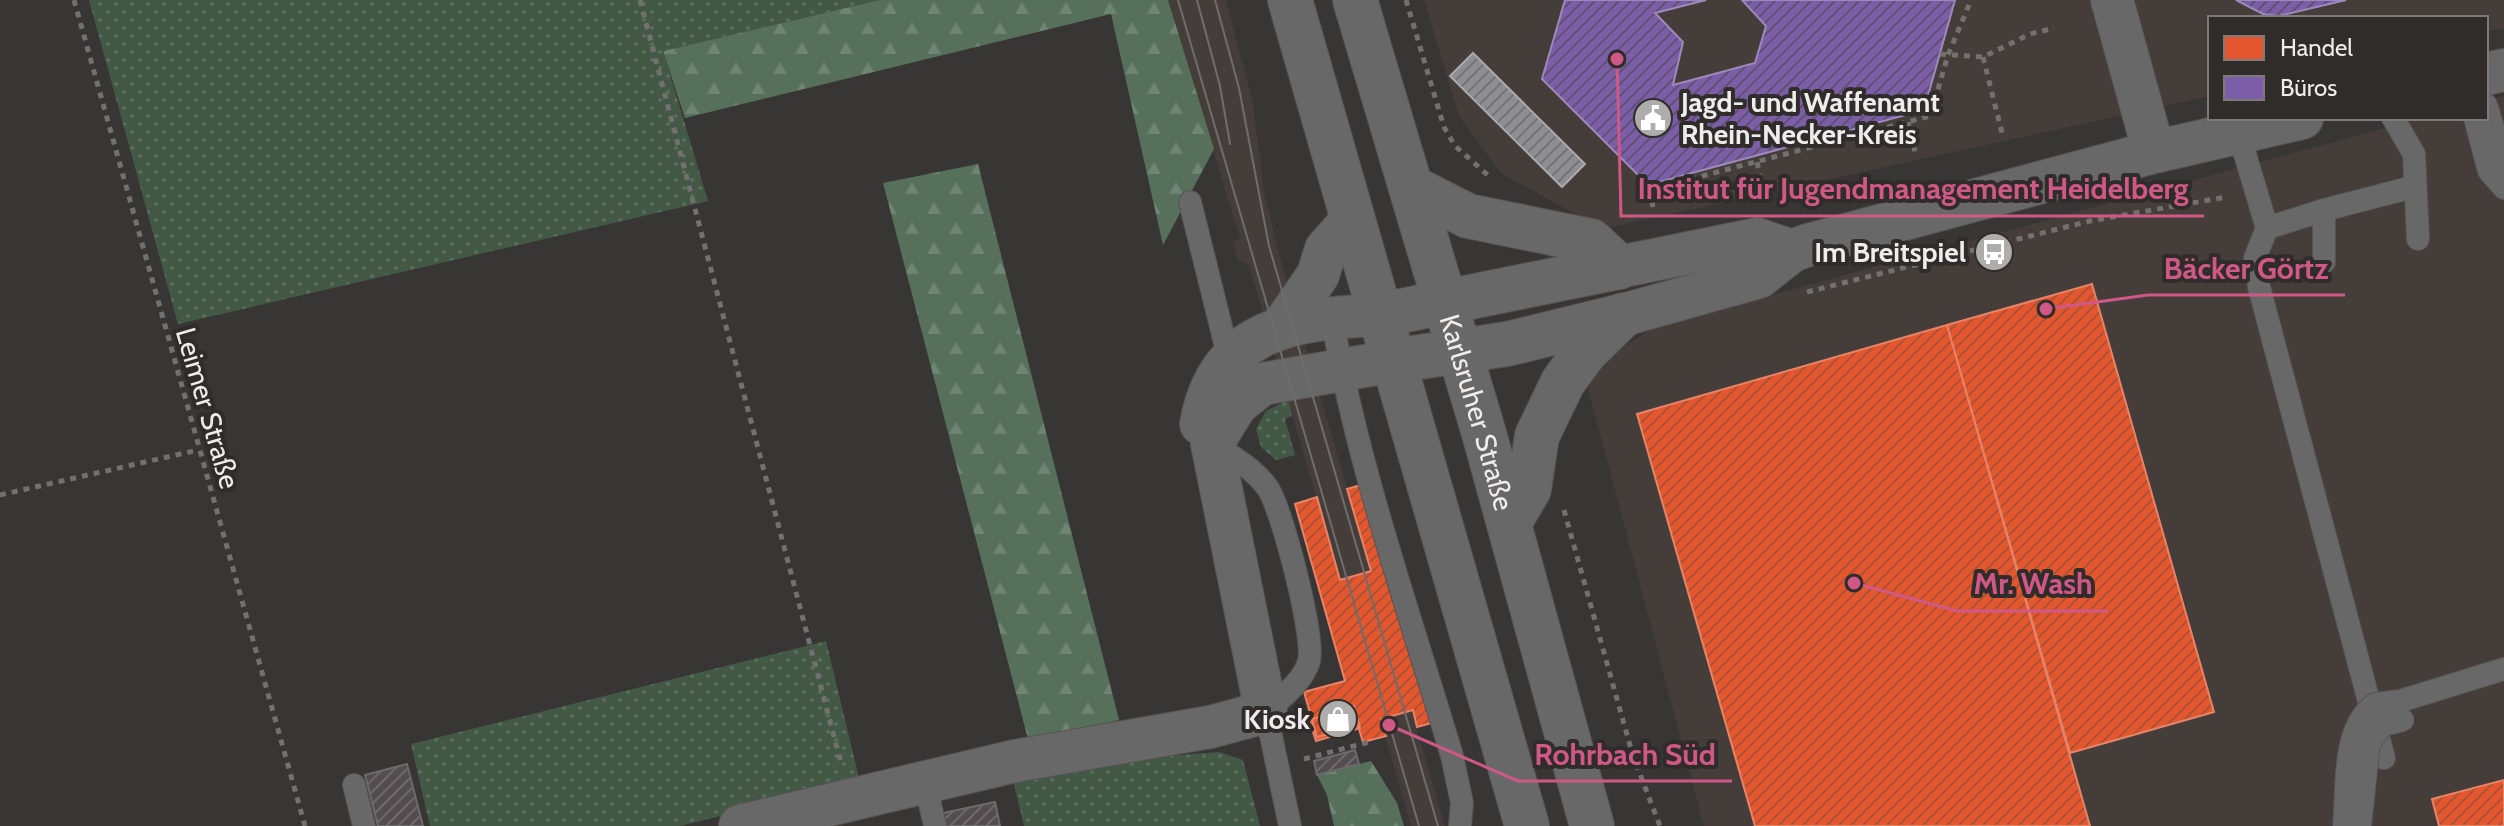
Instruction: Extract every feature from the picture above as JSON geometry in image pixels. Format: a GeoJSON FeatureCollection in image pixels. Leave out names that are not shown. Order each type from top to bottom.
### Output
{"type":"FeatureCollection","features":[{"type":"Feature","properties":{"kind":"main road"},"geometry":{"type":"LineString","coordinates":[[1290,0],[1527,826]]}},
{"type":"Feature","properties":{"kind":"main road","name":"Karlsruher Straße"},"geometry":{"type":"LineString","coordinates":[[1355,0],[1509,523],[1592,826]]}},
{"type":"Feature","properties":{"kind":"main road"},"geometry":{"type":"LineString","coordinates":[[1411,187],[1442,205],[1488,221],[1591,241],[1619,267]]}},
{"type":"Feature","properties":{"kind":"main road"},"geometry":{"type":"LineString","coordinates":[[1381,315],[1619,267]]}},
{"type":"Feature","properties":{"kind":"main road"},"geometry":{"type":"LineString","coordinates":[[1393,361],[1460,353],[1623,315]]}},
{"type":"Feature","properties":{"kind":"main road"},"geometry":{"type":"LineString","coordinates":[[1509,523],[1529,489],[1537,436],[1563,382],[1585,352],[1623,315]]}},
{"type":"Feature","properties":{"kind":"street"},"geometry":{"type":"LineString","coordinates":[[2112,0],[2154,152]]}},
{"type":"Feature","properties":{"kind":"street"},"geometry":{"type":"LineString","coordinates":[[1623,315],[1759,277],[1792,251],[2154,152],[2292,120]]}},
{"type":"Feature","properties":{"kind":"street"},"geometry":{"type":"LineString","coordinates":[[1282,327],[1318,275],[1326,249],[1353,219]]}},
{"type":"Feature","properties":{"kind":"street"},"geometry":{"type":"LineString","coordinates":[[1619,267],[1757,239],[1792,251]]}},
{"type":"Feature","properties":{"kind":"street"},"geometry":{"type":"LineString","coordinates":[[740,826],[1015,761],[1210,727],[1266,712],[1206,434],[1210,387],[1235,354],[1282,327],[1332,317],[1381,315]]}},
{"type":"Feature","properties":{"kind":"street"},"geometry":{"type":"LineString","coordinates":[[1206,434],[1262,384],[1393,361]]}},
{"type":"Feature","properties":{"kind":"lane"},"geometry":{"type":"LineString","coordinates":[[2488,111],[2504,162]]}},
{"type":"Feature","properties":{"kind":"lane"},"geometry":{"type":"LineString","coordinates":[[2394,120],[2414,154],[2413,187],[2418,239]]}},
{"type":"Feature","properties":{"kind":"lane"},"geometry":{"type":"LineString","coordinates":[[2476,120],[2489,171],[2504,188]]}},
{"type":"Feature","properties":{"kind":"lane"},"geometry":{"type":"LineString","coordinates":[[2238,131],[2267,228],[2255,258],[2259,287],[2384,758]]}},
{"type":"Feature","properties":{"kind":"lane"},"geometry":{"type":"LineString","coordinates":[[2267,228],[2413,187]]}},
{"type":"Feature","properties":{"kind":"lane"},"geometry":{"type":"LineString","coordinates":[[1190,202],[1235,354]]}},
{"type":"Feature","properties":{"kind":"lane"},"geometry":{"type":"LineString","coordinates":[[2324,210],[2324,262]]}},
{"type":"Feature","properties":{"kind":"lane"},"geometry":{"type":"LineString","coordinates":[[1332,317],[1341,368],[1367,470],[1452,756],[1462,803],[1460,826]]}},
{"type":"Feature","properties":{"kind":"lane"},"geometry":{"type":"LineString","coordinates":[[1206,434],[1269,490],[1288,546],[1311,645],[1301,678],[1266,712],[1290,826]]}},
{"type":"Feature","properties":{"kind":"lane"},"geometry":{"type":"LineString","coordinates":[[2360,826],[2369,743],[2383,725],[2401,710],[2453,682],[2504,669]]}},
{"type":"Feature","properties":{"kind":"lane"},"geometry":{"type":"LineString","coordinates":[[2344,826],[2352,741],[2358,721],[2375,704],[2401,710]]}},
{"type":"Feature","properties":{"kind":"lane"},"geometry":{"type":"LineString","coordinates":[[925,782],[935,826]]}},
{"type":"Feature","properties":{"kind":"lane"},"geometry":{"type":"LineString","coordinates":[[354,785],[364,826]]}},
{"type":"Feature","properties":{"kind":"path","name":"Leimer Straße"},"geometry":{"type":"LineString","coordinates":[[74,0],[305,826]]}},
{"type":"Feature","properties":{"kind":"path"},"geometry":{"type":"LineString","coordinates":[[640,0],[850,798]]}},
{"type":"Feature","properties":{"kind":"path"},"geometry":{"type":"LineString","coordinates":[[1406,0],[1444,127],[1455,146],[1494,181],[1488,221]]}},
{"type":"Feature","properties":{"kind":"path"},"geometry":{"type":"LineString","coordinates":[[1653,207],[1649,190],[1930,116],[1948,55],[1971,0]]}},
{"type":"Feature","properties":{"kind":"path"},"geometry":{"type":"LineString","coordinates":[[1940,54],[1983,57],[2030,34],[2054,28]]}},
{"type":"Feature","properties":{"kind":"path"},"geometry":{"type":"LineString","coordinates":[[1983,57],[2002,133]]}},
{"type":"Feature","properties":{"kind":"path"},"geometry":{"type":"LineString","coordinates":[[1908,122],[1915,152]]}},
{"type":"Feature","properties":{"kind":"path"},"geometry":{"type":"LineString","coordinates":[[1757,162],[1762,184]]}},
{"type":"Feature","properties":{"kind":"path"},"geometry":{"type":"LineString","coordinates":[[1802,294],[2090,221],[2255,192]]}},
{"type":"Feature","properties":{"kind":"path"},"geometry":{"type":"LineString","coordinates":[[0,495],[198,450]]}},
{"type":"Feature","properties":{"kind":"path"},"geometry":{"type":"LineString","coordinates":[[1563,501],[1633,756],[1660,826]]}},
{"type":"Feature","properties":{"kind":"path"},"geometry":{"type":"LineString","coordinates":[[1276,766],[1373,741]]}},
{"type":"Feature","properties":{"kind":"shaded area"},"geometry":{"type":"Polygon","coordinates":[[[1168,0],[1226,0],[1253,104],[1264,191],[1277,247],[1445,826],[1411,826],[1249,265],[1238,260],[1233,241],[1240,239],[1168,0]]]}},
{"type":"Feature","properties":{"kind":"shaded area"},"geometry":{"type":"Polygon","coordinates":[[[1424,0],[2504,0],[2504,28],[2488,32],[2488,16],[2208,16],[2208,96],[1602,229],[1501,173],[1459,116],[1424,0]]]}},
{"type":"Feature","properties":{"kind":"shaded area"},"geometry":{"type":"Polygon","coordinates":[[[2504,96],[2504,826],[1704,826],[1584,373],[1654,327],[2415,120],[2488,120],[2488,100],[2504,96]]]}},
{"type":"Feature","properties":{"kind":"green space"},"geometry":{"type":"Polygon","coordinates":[[[89,0],[879,0],[663,51],[708,201],[178,324],[89,0]]]}},
{"type":"Feature","properties":{"kind":"green space"},"geometry":{"type":"Polygon","coordinates":[[[879,0],[1168,0],[1214,149],[1163,245],[1111,14],[685,118],[663,51],[879,0]]]}},
{"type":"Feature","properties":{"kind":"green space"},"geometry":{"type":"Polygon","coordinates":[[[978,164],[1119,720],[1029,743],[883,183],[978,164]]]}},
{"type":"Feature","properties":{"kind":"green space"},"geometry":{"type":"Polygon","coordinates":[[[1288,400],[1292,416],[1285,419],[1295,455],[1276,460],[1261,447],[1256,429],[1266,411],[1288,400]]]}},
{"type":"Feature","properties":{"kind":"green space"},"geometry":{"type":"Polygon","coordinates":[[[826,641],[860,782],[680,826],[430,826],[411,744],[826,641]]]}},
{"type":"Feature","properties":{"kind":"green space"},"geometry":{"type":"Polygon","coordinates":[[[1219,752],[1243,760],[1260,826],[1024,826],[1012,776],[1140,758],[1219,752]]]}},
{"type":"Feature","properties":{"kind":"green space"},"geometry":{"type":"Polygon","coordinates":[[[1371,761],[1397,803],[1404,826],[1334,826],[1327,795],[1317,775],[1371,761]]]}},
{"type":"Feature","properties":{"kind":"building: Handel"},"geometry":{"type":"Polygon","coordinates":[[[2092,284],[2214,712],[2070,753],[1947,325],[2092,284]]]}},
{"type":"Feature","properties":{"kind":"building: Handel"},"geometry":{"type":"Polygon","coordinates":[[[1947,325],[2090,826],[1755,826],[1637,414],[1947,325]]]}},
{"type":"Feature","properties":{"kind":"building: Handel"},"geometry":{"type":"Polygon","coordinates":[[[1371,482],[1439,721],[1417,727],[1413,710],[1381,719],[1386,736],[1363,742],[1358,726],[1317,737],[1304,692],[1345,681],[1295,504],[1317,497],[1340,580],[1371,571],[1347,489],[1371,482]]]}},
{"type":"Feature","properties":{"kind":"building: Handel"},"geometry":{"type":"Polygon","coordinates":[[[1354,706],[1360,728],[1316,741],[1309,720],[1354,706]]]}},
{"type":"Feature","properties":{"kind":"building: Handel"},"geometry":{"type":"Polygon","coordinates":[[[2504,780],[2504,826],[2439,826],[2432,799],[2504,780]]]}},
{"type":"Feature","properties":{"kind":"building: Büros"},"geometry":{"type":"Polygon","coordinates":[[[1565,0],[1706,0],[1655,13],[1683,42],[1673,85],[1755,63],[1766,26],[1742,0],[1955,0],[1924,110],[1648,185],[1542,79],[1565,0]]]}},
{"type":"Feature","properties":{"kind":"building: Büros"},"geometry":{"type":"Polygon","coordinates":[[[2236,0],[2346,0],[2279,16],[2263,14],[2236,0]]]}},
{"type":"Feature","properties":{"kind":"building: Industrie"},"geometry":{"type":"Polygon","coordinates":[[[1473,53],[1585,164],[1562,187],[1450,76],[1473,53]]]}},
{"type":"Feature","properties":{"kind":"building: Sonstige"},"geometry":{"type":"Polygon","coordinates":[[[1355,750],[1359,764],[1317,775],[1314,761],[1355,750]]]}},
{"type":"Feature","properties":{"kind":"building: Sonstige"},"geometry":{"type":"Polygon","coordinates":[[[407,764],[423,826],[378,826],[365,775],[407,764]]]}},
{"type":"Feature","properties":{"kind":"building: Sonstige"},"geometry":{"type":"Polygon","coordinates":[[[995,802],[1000,826],[946,826],[943,813],[995,802]]]}},
{"type":"Feature","properties":{"kind":"tram line"},"geometry":{"type":"LineString","coordinates":[[1178,0],[1419,826]]}},
{"type":"Feature","properties":{"kind":"tram line"},"geometry":{"type":"LineString","coordinates":[[1197,0],[1220,86],[1230,144]]}},
{"type":"Feature","properties":{"kind":"tram line"},"geometry":{"type":"LineString","coordinates":[[1215,0],[1239,88],[1269,246],[1438,826]]}},
{"type":"Feature","properties":{"kind":"place","name":"Institut für Jugendmanagement Heidelberg"},"geometry":{"type":"Point","coordinates":[1617,59]}},
{"type":"Feature","properties":{"kind":"place","name":"Jagd- und Waffenamt Rhein-Necker-Kreis"},"geometry":{"type":"Point","coordinates":[1653,118]}},
{"type":"Feature","properties":{"kind":"place","name":"Im Breitspiel"},"geometry":{"type":"Point","coordinates":[1994,252]}},
{"type":"Feature","properties":{"kind":"place","name":"Bäcker Görtz"},"geometry":{"type":"Point","coordinates":[2046,309]}},
{"type":"Feature","properties":{"kind":"place","name":"Mr. Wash"},"geometry":{"type":"Point","coordinates":[1854,583]}},
{"type":"Feature","properties":{"kind":"place","name":"Kiosk"},"geometry":{"type":"Point","coordinates":[1338,719]}},
{"type":"Feature","properties":{"kind":"place","name":"Rohrbach Süd"},"geometry":{"type":"Point","coordinates":[1389,725]}}]}
